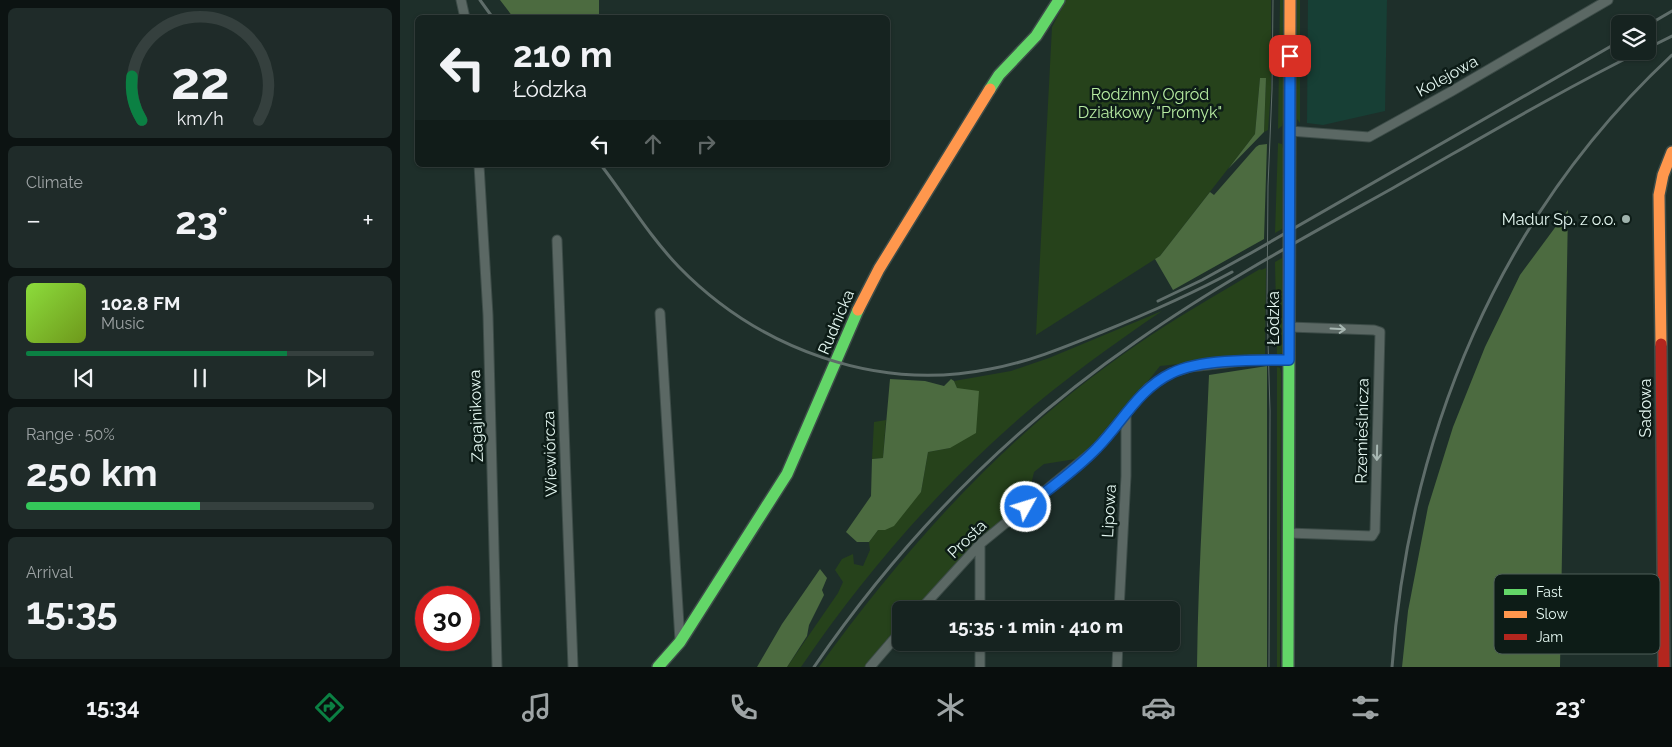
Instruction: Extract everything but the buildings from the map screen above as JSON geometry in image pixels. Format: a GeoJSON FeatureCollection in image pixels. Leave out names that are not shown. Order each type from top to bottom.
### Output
{"type":"FeatureCollection","features":[{"type":"Feature","properties":{"kind":"street"},"geometry":{"type":"LineString","coordinates":[[461,0],[464,15]]}},
{"type":"Feature","properties":{"kind":"street","name":"Rudnicka"},"geometry":{"type":"LineString","coordinates":[[658,667],[680,642],[786,474],[834,368],[838,351],[879,269],[999,75],[1036,36],[1059,0]]}},
{"type":"Feature","properties":{"kind":"street","name":"Łódzka"},"geometry":{"type":"LineString","coordinates":[[1288,667],[1290,0]]}},
{"type":"Feature","properties":{"kind":"street","name":"Kolejowa"},"geometry":{"type":"LineString","coordinates":[[1290,132],[1368,137],[1452,91],[1608,0]]}},
{"type":"Feature","properties":{"kind":"street","name":"Sadowa"},"geometry":{"type":"LineString","coordinates":[[1664,667],[1659,195],[1663,175],[1672,152]]}},
{"type":"Feature","properties":{"kind":"street","name":"Zagajnikowa"},"geometry":{"type":"LineString","coordinates":[[479,167],[488,324],[497,667]]}},
{"type":"Feature","properties":{"kind":"street","name":"Wiewiórcza"},"geometry":{"type":"LineString","coordinates":[[557,240],[573,667]]}},
{"type":"Feature","properties":{"kind":"street"},"geometry":{"type":"LineString","coordinates":[[660,313],[680,642]]}},
{"type":"Feature","properties":{"kind":"street","name":"Rzemieślnicza"},"geometry":{"type":"LineString","coordinates":[[1288,533],[1372,536],[1375,531],[1380,332],[1374,330],[1289,327]]}},
{"type":"Feature","properties":{"kind":"street","name":"Prosta"},"geometry":{"type":"LineString","coordinates":[[928,601],[980,544],[1096,449],[1148,388],[1180,369],[1251,360],[1289,360]]}},
{"type":"Feature","properties":{"kind":"street","name":"Lipowa"},"geometry":{"type":"LineString","coordinates":[[1119,601],[1126,476],[1126,414]]}},
{"type":"Feature","properties":{"kind":"street"},"geometry":{"type":"LineString","coordinates":[[980,544],[980,601]]}},
{"type":"Feature","properties":{"kind":"street"},"geometry":{"type":"LineString","coordinates":[[870,667],[892,641]]}},
{"type":"Feature","properties":{"kind":"street"},"geometry":{"type":"LineString","coordinates":[[980,651],[980,667]]}},
{"type":"Feature","properties":{"kind":"street"},"geometry":{"type":"LineString","coordinates":[[1117,667],[1118,651]]}},
{"type":"Feature","properties":{"kind":"shaded area"},"geometry":{"type":"Polygon","coordinates":[[[1308,0],[1387,0],[1385,111],[1323,125],[1307,123],[1308,0]]]}},
{"type":"Feature","properties":{"kind":"green space"},"geometry":{"type":"Polygon","coordinates":[[[500,0],[599,0],[599,15],[511,15],[500,0]]]}},
{"type":"Feature","properties":{"kind":"green space","name":"Rodzinny Ogród Działkowy \"Promyk\""},"geometry":{"type":"Polygon","coordinates":[[[1066,0],[1271,0],[1271,89],[1268,130],[1264,132],[1266,78],[1260,78],[1255,134],[1160,256],[1036,335],[1052,27],[1066,0]]]}},
{"type":"Feature","properties":{"kind":"green space"},"geometry":{"type":"Polygon","coordinates":[[[1280,0],[1284,0],[1283,120],[1282,126],[1278,129],[1280,0]]]}},
{"type":"Feature","properties":{"kind":"green space"},"geometry":{"type":"Polygon","coordinates":[[[1297,0],[1300,0],[1300,123],[1297,119],[1297,0]]]}},
{"type":"Feature","properties":{"kind":"green space"},"geometry":{"type":"Polygon","coordinates":[[[1260,78],[1266,78],[1264,132],[1228,169],[1255,134],[1260,78]]]}},
{"type":"Feature","properties":{"kind":"green space"},"geometry":{"type":"Polygon","coordinates":[[[1278,143],[1282,144],[1283,149],[1282,229],[1275,233],[1278,143]]]}},
{"type":"Feature","properties":{"kind":"green space"},"geometry":{"type":"Polygon","coordinates":[[[1267,144],[1264,239],[1173,290],[1155,259],[1160,256],[1210,192],[1214,195],[1256,147],[1267,144]]]}},
{"type":"Feature","properties":{"kind":"green space"},"geometry":{"type":"Polygon","coordinates":[[[1568,210],[1562,574],[1494,574],[1494,654],[1560,654],[1560,667],[1402,667],[1408,611],[1428,507],[1453,427],[1485,347],[1520,275],[1568,210]]]}},
{"type":"Feature","properties":{"kind":"green space"},"geometry":{"type":"Polygon","coordinates":[[[1282,258],[1283,350],[1277,356],[1275,262],[1282,258]]]}},
{"type":"Feature","properties":{"kind":"green space"},"geometry":{"type":"Polygon","coordinates":[[[1266,268],[1265,355],[1160,366],[1110,429],[1082,458],[1044,464],[1034,472],[1027,501],[982,536],[923,601],[892,601],[892,636],[865,667],[819,667],[888,577],[924,534],[1003,453],[1045,415],[1089,379],[1135,346],[1197,306],[1266,268]]]}},
{"type":"Feature","properties":{"kind":"green space"},"geometry":{"type":"Polygon","coordinates":[[[1162,311],[1074,374],[1032,407],[992,443],[914,522],[890,550],[844,607],[801,667],[787,667],[838,593],[843,582],[835,570],[842,559],[853,554],[854,564],[863,566],[870,550],[869,542],[878,530],[921,492],[928,452],[950,448],[957,388],[954,381],[1011,371],[1049,358],[1162,311]]]}},
{"type":"Feature","properties":{"kind":"green space"},"geometry":{"type":"Polygon","coordinates":[[[1267,366],[1267,667],[1197,667],[1209,375],[1267,366]]]}},
{"type":"Feature","properties":{"kind":"green space"},"geometry":{"type":"Polygon","coordinates":[[[1277,367],[1280,368],[1281,373],[1280,667],[1277,667],[1277,367]]]}},
{"type":"Feature","properties":{"kind":"green space"},"geometry":{"type":"Polygon","coordinates":[[[890,379],[925,381],[944,386],[951,379],[957,388],[979,391],[976,433],[950,448],[928,452],[921,492],[894,526],[885,530],[878,530],[869,542],[857,542],[846,532],[871,496],[872,459],[883,458],[890,379]]]}},
{"type":"Feature","properties":{"kind":"green space"},"geometry":{"type":"Polygon","coordinates":[[[886,420],[883,458],[872,459],[874,422],[886,420]]]}},
{"type":"Feature","properties":{"kind":"green space"},"geometry":{"type":"Polygon","coordinates":[[[820,569],[827,578],[822,590],[824,595],[809,625],[807,636],[787,667],[757,667],[782,624],[820,569]]]}},
{"type":"Feature","properties":{"kind":"tram line"},"geometry":{"type":"LineString","coordinates":[[1269,667],[1270,411],[1267,307],[1273,0]]}},
{"type":"Feature","properties":{"kind":"railway"},"geometry":{"type":"LineString","coordinates":[[480,0],[491,15]]}},
{"type":"Feature","properties":{"kind":"railway"},"geometry":{"type":"LineString","coordinates":[[1656,20],[1672,11]]}},
{"type":"Feature","properties":{"kind":"railway"},"geometry":{"type":"LineString","coordinates":[[1656,44],[1672,36]]}},
{"type":"Feature","properties":{"kind":"railway"},"geometry":{"type":"LineString","coordinates":[[1158,301],[1202,280],[1251,253],[1611,46]]}},
{"type":"Feature","properties":{"kind":"railway"},"geometry":{"type":"LineString","coordinates":[[1392,667],[1402,580],[1419,496],[1442,413],[1474,334],[1512,258],[1558,186],[1611,118],[1672,55]]}},
{"type":"Feature","properties":{"kind":"railway"},"geometry":{"type":"LineString","coordinates":[[814,667],[883,575],[960,489],[1045,411],[1090,375],[1168,320],[1263,261],[1547,100],[1623,60]]}},
{"type":"Feature","properties":{"kind":"railway"},"geometry":{"type":"LineString","coordinates":[[602,167],[648,231],[668,255],[711,296],[745,321],[783,341],[822,357],[863,368],[905,374],[947,375],[990,369],[1019,362],[1061,348],[1135,318],[1232,272]]}},
{"type":"Feature","properties":{"kind":"traffic: fast"},"geometry":{"type":"LineString","coordinates":[[990,89],[999,75],[1036,36],[1059,0]]}},
{"type":"Feature","properties":{"kind":"traffic: fast"},"geometry":{"type":"LineString","coordinates":[[658,667],[680,642],[787,474],[858,310]]}},
{"type":"Feature","properties":{"kind":"traffic: fast"},"geometry":{"type":"LineString","coordinates":[[1288,667],[1289,332]]}},
{"type":"Feature","properties":{"kind":"traffic: slow"},"geometry":{"type":"LineString","coordinates":[[1289,332],[1290,0]]}},
{"type":"Feature","properties":{"kind":"traffic: slow"},"geometry":{"type":"LineString","coordinates":[[858,310],[879,269],[990,89]]}},
{"type":"Feature","properties":{"kind":"traffic: slow"},"geometry":{"type":"LineString","coordinates":[[1661,344],[1659,195],[1663,175],[1672,152]]}},
{"type":"Feature","properties":{"kind":"traffic: jam"},"geometry":{"type":"LineString","coordinates":[[1661,344],[1664,667]]}},
{"type":"Feature","properties":{"kind":"place","name":"Madur Sp. z o.o."},"geometry":{"type":"Point","coordinates":[1626,219]}},
{"type":"Feature","properties":{"kind":"route"},"geometry":{"type":"LineString","coordinates":[[1026,507],[1096,449],[1148,388],[1171,373],[1180,369],[1210,364],[1251,360],[1289,360],[1290,56]]}}]}
